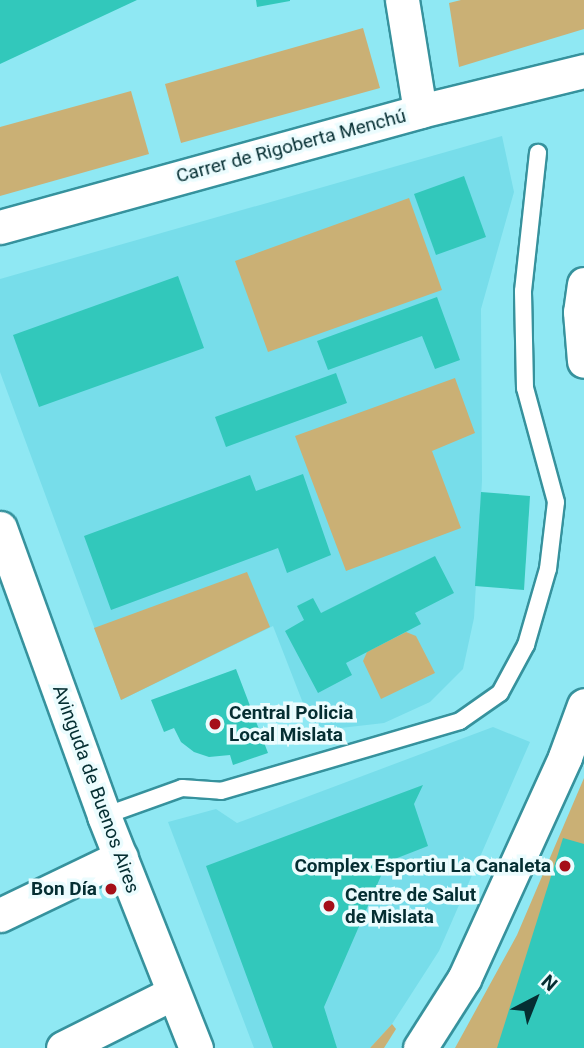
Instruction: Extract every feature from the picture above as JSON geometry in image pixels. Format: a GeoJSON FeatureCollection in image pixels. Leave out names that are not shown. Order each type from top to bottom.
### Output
{"type":"FeatureCollection","features":[{"type":"Feature","properties":{"kind":"street"},"geometry":{"type":"LineString","coordinates":[[402,0],[420,111]]}},
{"type":"Feature","properties":{"kind":"street","name":"Carrer de Rigoberta Menchú"},"geometry":{"type":"LineString","coordinates":[[0,227],[420,111],[584,71]]}},
{"type":"Feature","properties":{"kind":"street"},"geometry":{"type":"LineString","coordinates":[[584,284],[580,312],[584,361]]}},
{"type":"Feature","properties":{"kind":"street","name":"Avinguda de Buenos Aires"},"geometry":{"type":"LineString","coordinates":[[0,528],[104,816],[196,1048]]}},
{"type":"Feature","properties":{"kind":"street"},"geometry":{"type":"LineString","coordinates":[[420,1048],[464,979],[575,760],[584,705]]}},
{"type":"Feature","properties":{"kind":"street"},"geometry":{"type":"LineString","coordinates":[[0,915],[121,857]]}},
{"type":"Feature","properties":{"kind":"street"},"geometry":{"type":"LineString","coordinates":[[63,1048],[173,993]]}},
{"type":"Feature","properties":{"kind":"lane"},"geometry":{"type":"LineString","coordinates":[[104,816],[182,788],[221,791],[460,721],[500,693],[526,645],[548,569],[556,502],[525,388],[523,291],[538,153]]}},
{"type":"Feature","properties":{"kind":"shaded area"},"geometry":{"type":"Polygon","coordinates":[[[461,0],[584,0],[584,29],[459,67],[449,3],[461,0]]]}},
{"type":"Feature","properties":{"kind":"shaded area"},"geometry":{"type":"Polygon","coordinates":[[[363,28],[380,88],[181,143],[165,84],[363,28]]]}},
{"type":"Feature","properties":{"kind":"shaded area"},"geometry":{"type":"Polygon","coordinates":[[[131,91],[149,154],[0,196],[0,127],[131,91]]]}},
{"type":"Feature","properties":{"kind":"shaded area"},"geometry":{"type":"Polygon","coordinates":[[[502,136],[514,192],[481,309],[482,481],[474,618],[463,669],[430,702],[384,723],[323,730],[308,716],[273,626],[121,700],[0,372],[0,279],[502,136]]]}},
{"type":"Feature","properties":{"kind":"shaded area"},"geometry":{"type":"Polygon","coordinates":[[[409,198],[442,290],[268,352],[235,261],[409,198]]]}},
{"type":"Feature","properties":{"kind":"shaded area"},"geometry":{"type":"Polygon","coordinates":[[[455,378],[475,433],[432,451],[461,528],[346,571],[295,436],[455,378]]]}},
{"type":"Feature","properties":{"kind":"shaded area"},"geometry":{"type":"Polygon","coordinates":[[[247,572],[270,627],[121,700],[94,628],[247,572]]]}},
{"type":"Feature","properties":{"kind":"shaded area"},"geometry":{"type":"Polygon","coordinates":[[[406,632],[416,636],[435,673],[381,699],[363,661],[367,652],[406,632]]]}},
{"type":"Feature","properties":{"kind":"shaded area","name":"Centre de Salut de Mislata"},"geometry":{"type":"Polygon","coordinates":[[[493,727],[530,742],[439,951],[392,1024],[370,1048],[254,1048],[168,822],[216,809],[237,823],[493,727]]]}},
{"type":"Feature","properties":{"kind":"shaded area","name":"Complex Esportiu La Canaleta"},"geometry":{"type":"Polygon","coordinates":[[[584,778],[584,1048],[455,1048],[517,935],[584,778]]]}},
{"type":"Feature","properties":{"kind":"shaded area"},"geometry":{"type":"Polygon","coordinates":[[[392,1024],[396,1029],[384,1048],[370,1048],[392,1024]]]}},
{"type":"Feature","properties":{"kind":"building"},"geometry":{"type":"Polygon","coordinates":[[[0,0],[137,0],[0,64],[0,0]]]}},
{"type":"Feature","properties":{"kind":"building"},"geometry":{"type":"Polygon","coordinates":[[[256,0],[290,0],[290,1],[257,7],[256,0]]]}},
{"type":"Feature","properties":{"kind":"building"},"geometry":{"type":"Polygon","coordinates":[[[464,176],[486,237],[436,255],[414,194],[464,176]]]}},
{"type":"Feature","properties":{"kind":"building"},"geometry":{"type":"Polygon","coordinates":[[[178,276],[204,348],[39,407],[13,335],[178,276]]]}},
{"type":"Feature","properties":{"kind":"building"},"geometry":{"type":"Polygon","coordinates":[[[437,297],[460,360],[435,369],[422,336],[328,370],[317,341],[437,297]]]}},
{"type":"Feature","properties":{"kind":"building"},"geometry":{"type":"Polygon","coordinates":[[[336,373],[347,403],[226,447],[215,417],[336,373]]]}},
{"type":"Feature","properties":{"kind":"building"},"geometry":{"type":"Polygon","coordinates":[[[303,474],[331,555],[287,573],[278,548],[111,610],[84,536],[250,475],[256,491],[303,474]]]}},
{"type":"Feature","properties":{"kind":"building"},"geometry":{"type":"Polygon","coordinates":[[[481,492],[530,496],[524,590],[475,586],[481,492]]]}},
{"type":"Feature","properties":{"kind":"building"},"geometry":{"type":"Polygon","coordinates":[[[435,556],[454,593],[415,613],[421,624],[346,663],[352,675],[318,693],[285,631],[304,620],[297,606],[313,598],[321,613],[435,556]]]}},
{"type":"Feature","properties":{"kind":"building"},"geometry":{"type":"Polygon","coordinates":[[[236,669],[268,753],[233,765],[230,755],[209,757],[194,752],[181,742],[174,728],[164,732],[151,700],[236,669]]]}},
{"type":"Feature","properties":{"kind":"building"},"geometry":{"type":"Polygon","coordinates":[[[423,785],[414,804],[428,846],[387,862],[324,1007],[337,1048],[273,1048],[206,866],[423,785]]]}},
{"type":"Feature","properties":{"kind":"building","name":"Complex Esportiu La Canaleta"},"geometry":{"type":"Polygon","coordinates":[[[563,838],[584,844],[584,1048],[497,1048],[563,838]]]}},
{"type":"Feature","properties":{"kind":"place","name":"Central Policia Local Mislata"},"geometry":{"type":"Point","coordinates":[215,724]}},
{"type":"Feature","properties":{"kind":"place","name":"Complex Esportiu La Canaleta"},"geometry":{"type":"Point","coordinates":[565,866]}},
{"type":"Feature","properties":{"kind":"place","name":"Bon Día"},"geometry":{"type":"Point","coordinates":[111,889]}},
{"type":"Feature","properties":{"kind":"place","name":"Centre de Salut de Mislata"},"geometry":{"type":"Point","coordinates":[329,906]}}]}
